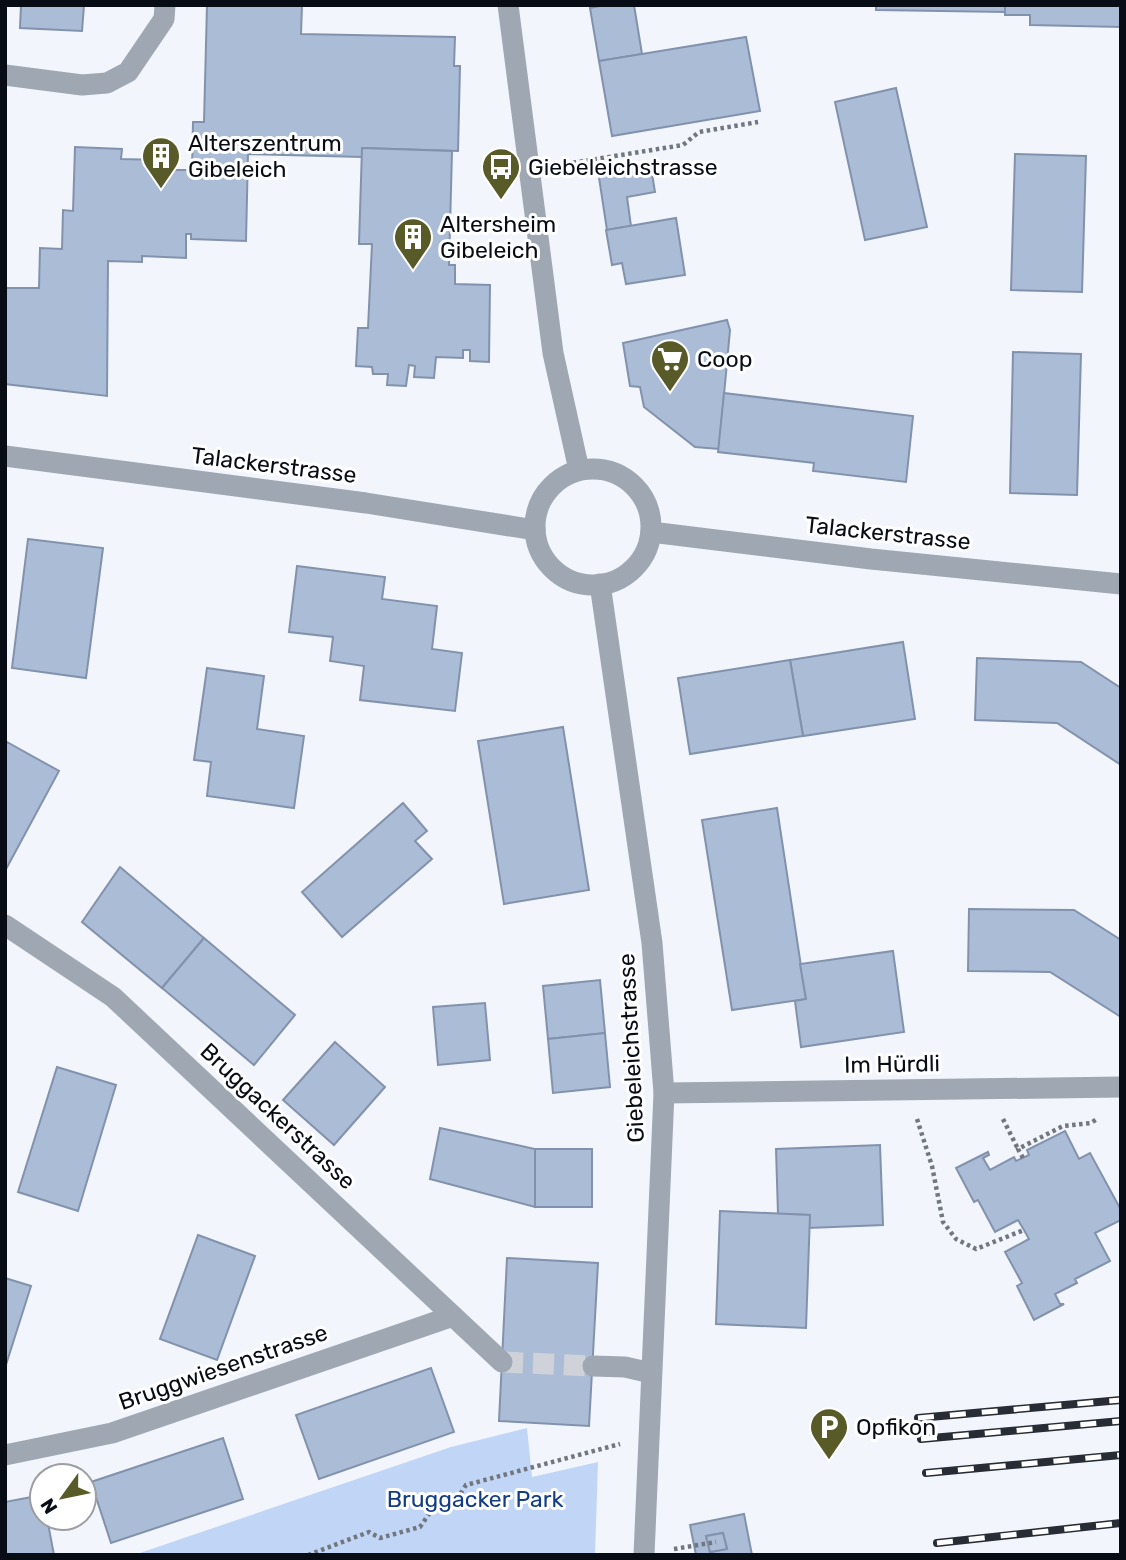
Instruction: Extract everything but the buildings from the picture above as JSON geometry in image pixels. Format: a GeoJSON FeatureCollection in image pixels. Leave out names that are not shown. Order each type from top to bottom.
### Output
{"type":"FeatureCollection","features":[{"type":"Feature","properties":{"kind":"street"},"geometry":{"type":"LineString","coordinates":[[5,75],[82,85],[107,83],[128,72],[164,19],[165,5]]}},
{"type":"Feature","properties":{"kind":"street"},"geometry":{"type":"LineString","coordinates":[[508,5],[553,353],[579,470]]}},
{"type":"Feature","properties":{"kind":"street","name":"Talackerstrasse"},"geometry":{"type":"LineString","coordinates":[[5,456],[366,503],[535,530]]}},
{"type":"Feature","properties":{"kind":"street"},"geometry":{"type":"LineString","coordinates":[[597,469],[615,473],[631,483],[646,505],[651,531],[640,561],[629,572],[600,584],[581,584],[563,577],[549,565],[539,549],[535,530],[537,510],[546,492],[561,478],[579,470],[597,469]]}},
{"type":"Feature","properties":{"kind":"street","name":"Talackerstrasse"},"geometry":{"type":"LineString","coordinates":[[651,531],[871,559],[1121,584]]}},
{"type":"Feature","properties":{"kind":"street","name":"Giebeleichstrasse"},"geometry":{"type":"LineString","coordinates":[[600,584],[652,943],[664,1093],[644,1555]]}},
{"type":"Feature","properties":{"kind":"street","name":"Bruggackerstrasse"},"geometry":{"type":"LineString","coordinates":[[5,925],[113,997],[502,1362]]}},
{"type":"Feature","properties":{"kind":"street","name":"Im Hürdli"},"geometry":{"type":"LineString","coordinates":[[664,1093],[1121,1087]]}},
{"type":"Feature","properties":{"kind":"street","name":"Bruggwiesenstrasse"},"geometry":{"type":"LineString","coordinates":[[5,1455],[112,1433],[453,1316]]}},
{"type":"Feature","properties":{"kind":"street"},"geometry":{"type":"LineString","coordinates":[[593,1366],[625,1367],[651,1373]]}},
{"type":"Feature","properties":{"kind":"path"},"geometry":{"type":"LineString","coordinates":[[559,165],[683,145],[699,132],[758,122]]}},
{"type":"Feature","properties":{"kind":"path"},"geometry":{"type":"LineString","coordinates":[[1018,1149],[1063,1126],[1091,1123],[1098,1118],[1098,1108]]}},
{"type":"Feature","properties":{"kind":"path"},"geometry":{"type":"LineString","coordinates":[[998,1109],[1023,1158]]}},
{"type":"Feature","properties":{"kind":"path"},"geometry":{"type":"LineString","coordinates":[[914,1110],[932,1166],[943,1222],[948,1231],[965,1245],[976,1249],[1024,1230]]}},
{"type":"Feature","properties":{"kind":"path"},"geometry":{"type":"LineString","coordinates":[[308,1555],[369,1532],[380,1538],[420,1527],[431,1511],[454,1504],[466,1485],[621,1444]]}},
{"type":"Feature","properties":{"kind":"path"},"geometry":{"type":"LineString","coordinates":[[666,1550],[716,1542]]}},
{"type":"Feature","properties":{"kind":"green space","name":"Bruggacker Park"},"geometry":{"type":"Polygon","coordinates":[[[527,1428],[532,1477],[598,1462],[595,1555],[134,1555],[451,1447],[527,1428]]]}},
{"type":"Feature","properties":{"kind":"tunnel"},"geometry":{"type":"LineString","coordinates":[[502,1362],[593,1366]]}},
{"type":"Feature","properties":{"kind":"railway"},"geometry":{"type":"LineString","coordinates":[[918,1418],[1121,1400]]}},
{"type":"Feature","properties":{"kind":"railway"},"geometry":{"type":"LineString","coordinates":[[921,1439],[1121,1421]]}},
{"type":"Feature","properties":{"kind":"railway"},"geometry":{"type":"LineString","coordinates":[[926,1473],[1121,1455]]}},
{"type":"Feature","properties":{"kind":"railway"},"geometry":{"type":"LineString","coordinates":[[937,1543],[1121,1523]]}},
{"type":"Feature","properties":{"kind":"place","name":"Alterszentrum Gibeleich"},"geometry":{"type":"Point","coordinates":[161,190]}},
{"type":"Feature","properties":{"kind":"place","name":"Giebeleichstrasse"},"geometry":{"type":"Point","coordinates":[501,201]}},
{"type":"Feature","properties":{"kind":"place","name":"Altersheim Gibeleich"},"geometry":{"type":"Point","coordinates":[413,271]}},
{"type":"Feature","properties":{"kind":"place","name":"Coop"},"geometry":{"type":"Point","coordinates":[670,393]}},
{"type":"Feature","properties":{"kind":"place","name":"Opfikon"},"geometry":{"type":"Point","coordinates":[829,1461]}}]}
